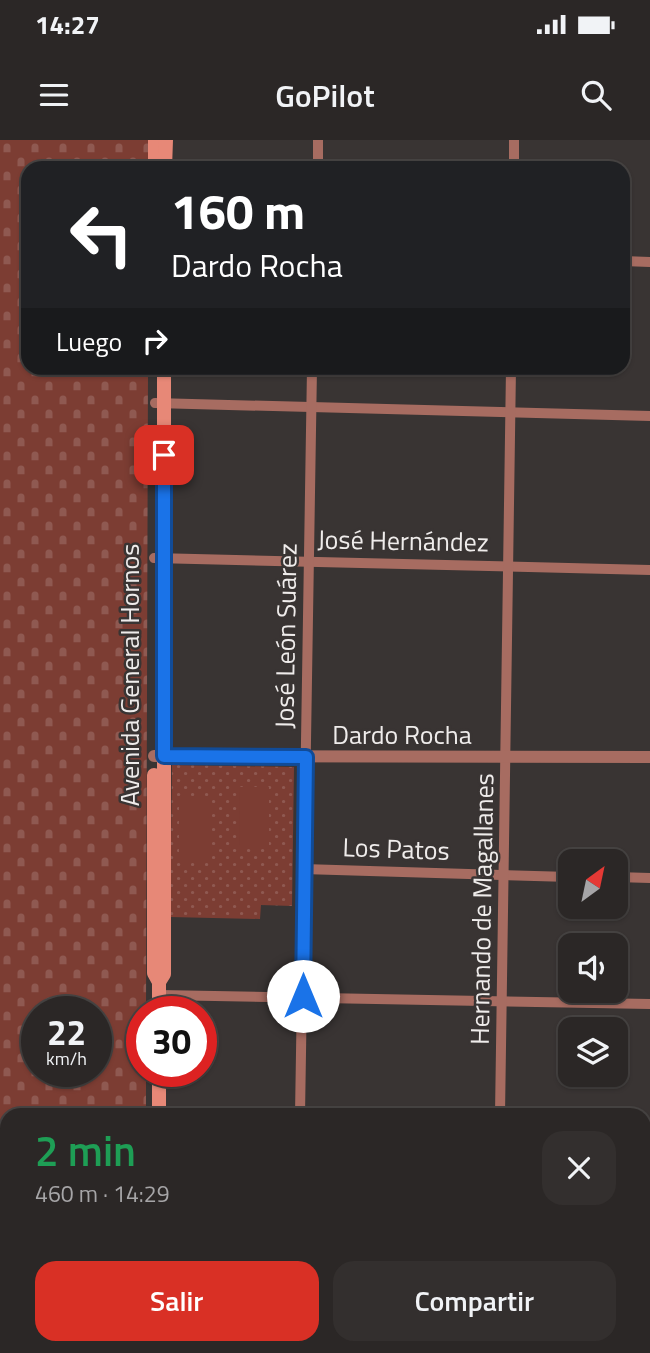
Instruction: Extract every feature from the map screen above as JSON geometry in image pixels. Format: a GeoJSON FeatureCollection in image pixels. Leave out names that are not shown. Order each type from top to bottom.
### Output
{"type":"FeatureCollection","features":[{"type":"Feature","properties":{"kind":"main road"},"geometry":{"type":"LineString","coordinates":[[155,140],[155,161]]}},
{"type":"Feature","properties":{"kind":"main road"},"geometry":{"type":"LineString","coordinates":[[165,161],[166,140]]}},
{"type":"Feature","properties":{"kind":"main road","name":"Avenida General Hornos"},"geometry":{"type":"LineString","coordinates":[[156,375],[159,403],[159,756],[164,974],[159,996]]}},
{"type":"Feature","properties":{"kind":"main road","name":"Avenida General Hornos"},"geometry":{"type":"LineString","coordinates":[[159,403],[163,375]]}},
{"type":"Feature","properties":{"kind":"main road"},"geometry":{"type":"LineString","coordinates":[[159,1087],[159,1108]]}},
{"type":"Feature","properties":{"kind":"street"},"geometry":{"type":"LineString","coordinates":[[318,140],[318,161]]}},
{"type":"Feature","properties":{"kind":"street"},"geometry":{"type":"LineString","coordinates":[[514,140],[514,161]]}},
{"type":"Feature","properties":{"kind":"street"},"geometry":{"type":"LineString","coordinates":[[630,261],[650,262]]}},
{"type":"Feature","properties":{"kind":"street","name":"José León Suárez"},"geometry":{"type":"LineString","coordinates":[[300,1108],[312,375]]}},
{"type":"Feature","properties":{"kind":"street","name":"Hernando de Magallanes"},"geometry":{"type":"LineString","coordinates":[[500,1108],[508,758],[511,375]]}},
{"type":"Feature","properties":{"kind":"street"},"geometry":{"type":"LineString","coordinates":[[159,403],[650,416]]}},
{"type":"Feature","properties":{"kind":"street","name":"José Hernández"},"geometry":{"type":"LineString","coordinates":[[159,558],[650,570]]}},
{"type":"Feature","properties":{"kind":"street","name":"Dardo Rocha"},"geometry":{"type":"LineString","coordinates":[[159,756],[650,757]]}},
{"type":"Feature","properties":{"kind":"street","name":"Los Patos"},"geometry":{"type":"LineString","coordinates":[[303,869],[558,877]]}},
{"type":"Feature","properties":{"kind":"street"},"geometry":{"type":"LineString","coordinates":[[628,877],[650,878]]}},
{"type":"Feature","properties":{"kind":"street"},"geometry":{"type":"LineString","coordinates":[[159,988],[303,996],[650,1004]]}},
{"type":"Feature","properties":{"kind":"green space"},"geometry":{"type":"Polygon","coordinates":[[[0,140],[148,140],[148,161],[21,161],[21,375],[148,375],[146,996],[126,996],[126,1087],[146,1087],[146,1108],[0,1108],[0,140]]]}},
{"type":"Feature","properties":{"kind":"green space"},"geometry":{"type":"Polygon","coordinates":[[[172,765],[294,767],[292,906],[261,905],[260,919],[170,917],[172,765]]]}},
{"type":"Feature","properties":{"kind":"green space"},"geometry":{"type":"Polygon","coordinates":[[[240,787],[269,787],[269,846],[239,846],[240,787]]]}},
{"type":"Feature","properties":{"kind":"green space"},"geometry":{"type":"Polygon","coordinates":[[[179,797],[212,797],[212,862],[179,862],[179,797]]]}},
{"type":"Feature","properties":{"kind":"route"},"geometry":{"type":"LineString","coordinates":[[164,455],[164,756],[306,757],[303,996]]}}]}
